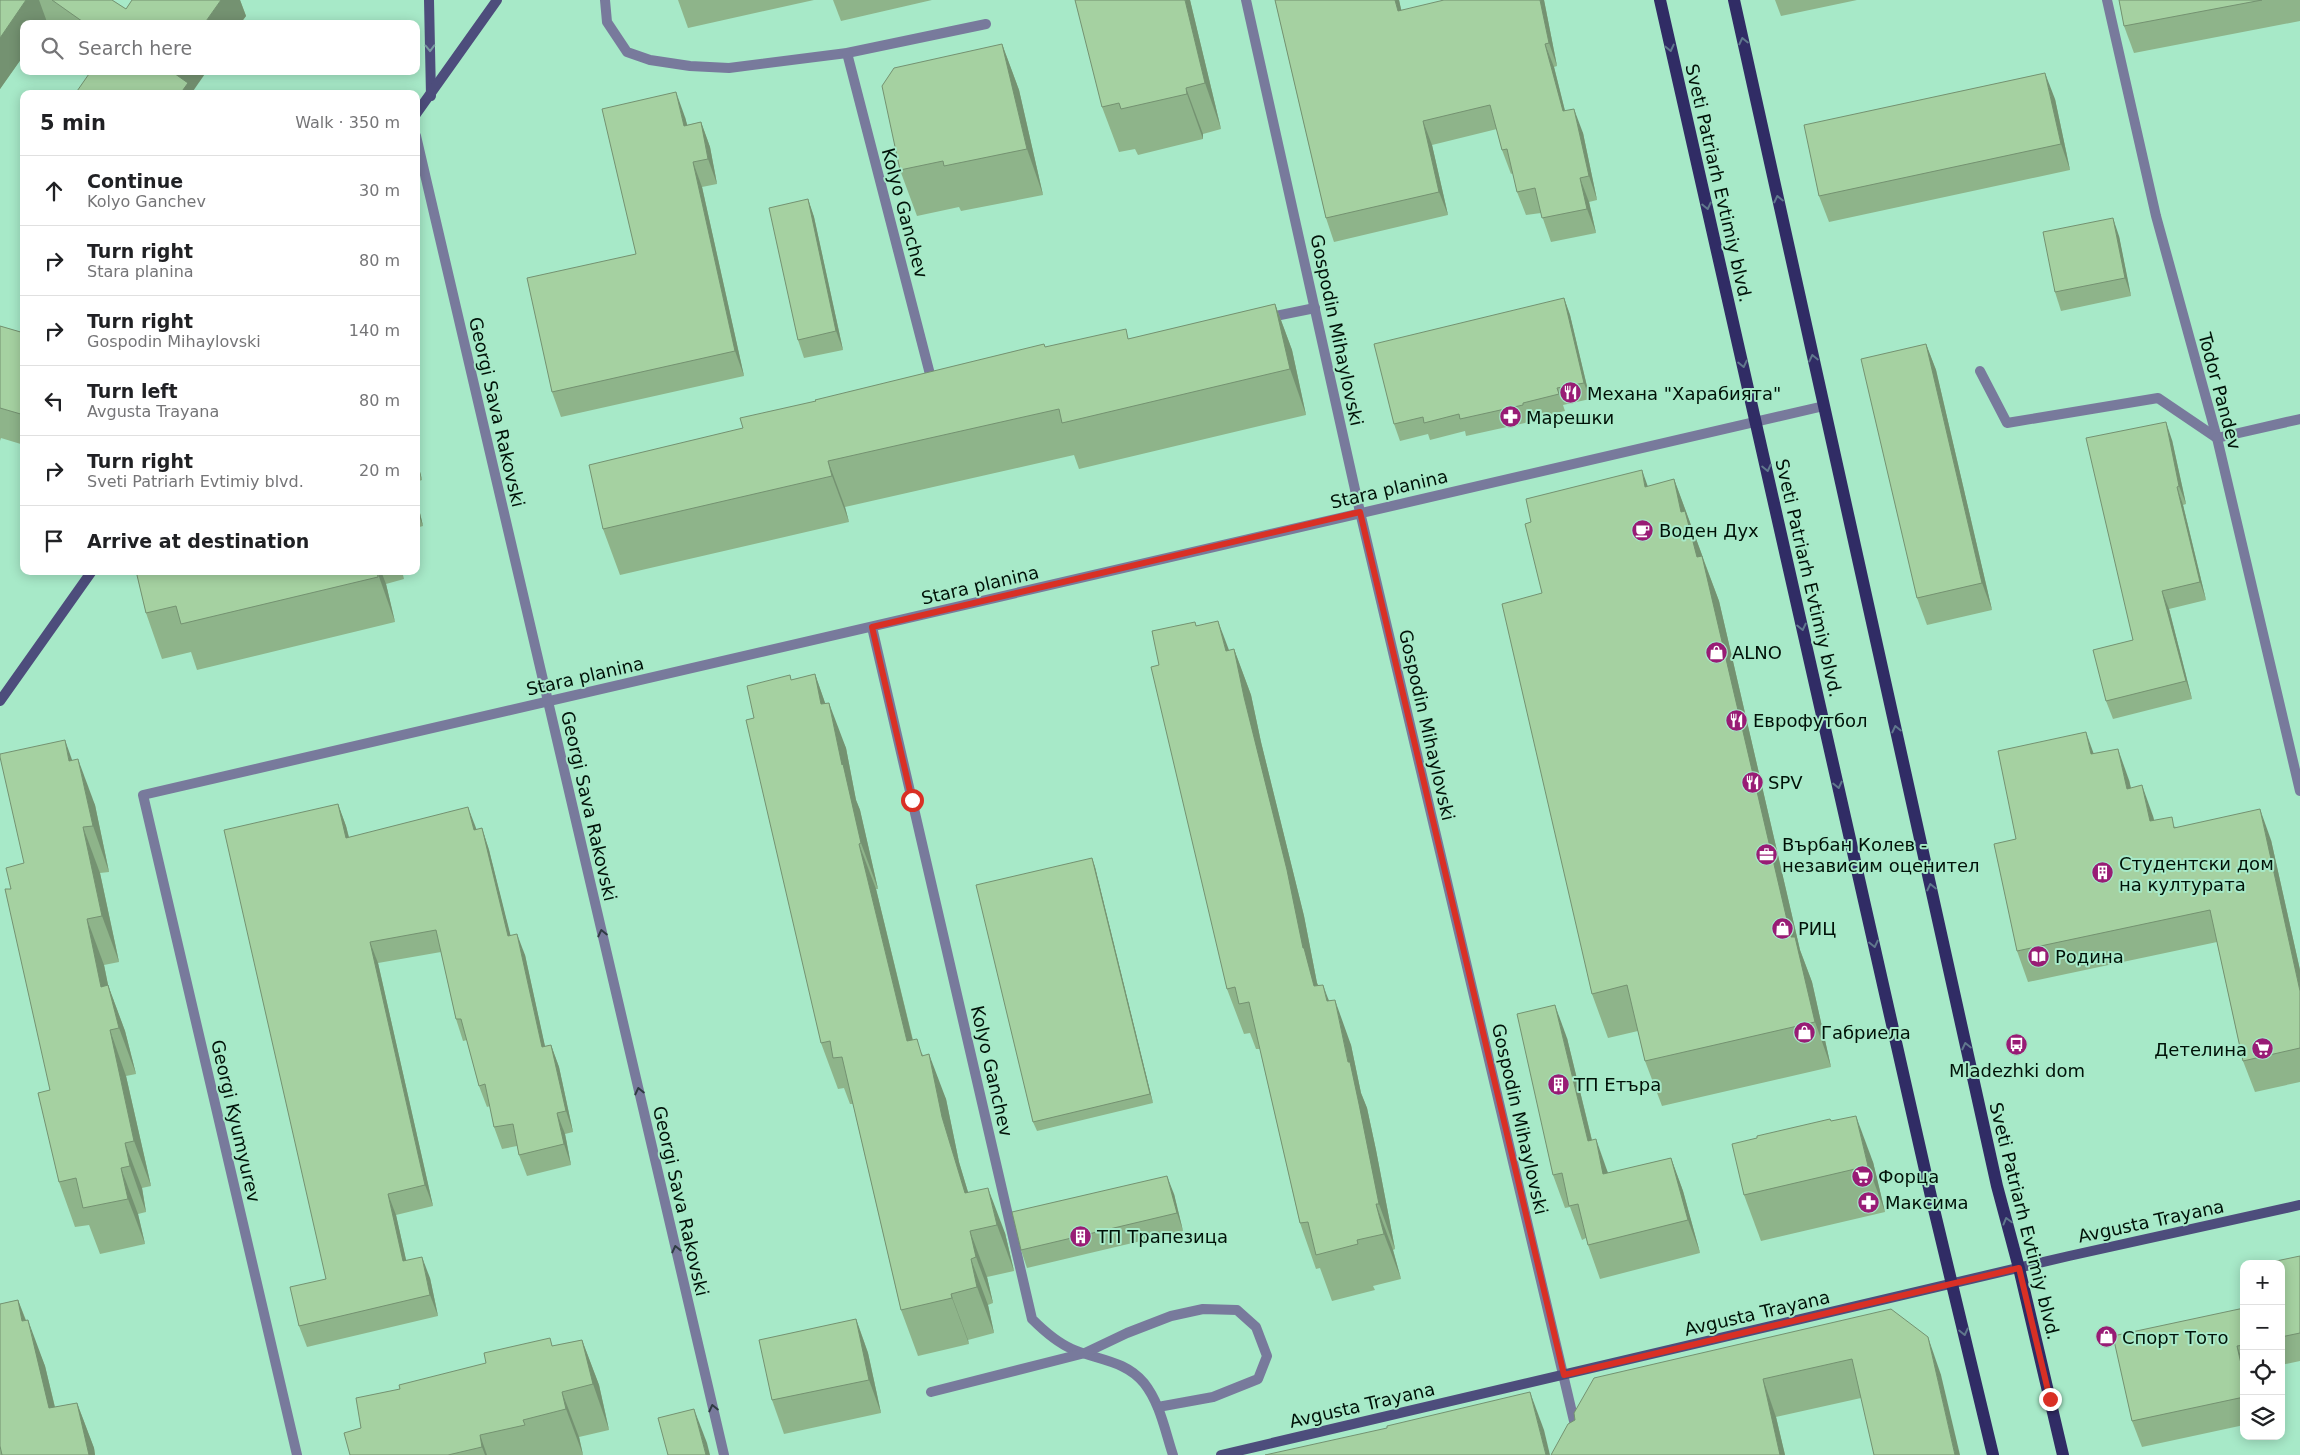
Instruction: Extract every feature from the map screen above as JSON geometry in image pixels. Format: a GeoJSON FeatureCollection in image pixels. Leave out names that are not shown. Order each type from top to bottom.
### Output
{"type":"FeatureCollection","features":[{"type":"Feature","properties":{"kind":"main road","name":"Sveti Patriarh Evtimiy blvd."},"geometry":{"type":"LineString","coordinates":[[1660,0],[1930,1192],[1994,1455]]}},
{"type":"Feature","properties":{"kind":"main road","name":"Sveti Patriarh Evtimiy blvd."},"geometry":{"type":"LineString","coordinates":[[1734,0],[1995,1176],[2019,1268],[2063,1455]]}},
{"type":"Feature","properties":{"kind":"street"},"geometry":{"type":"LineString","coordinates":[[429,0],[431,96]]}},
{"type":"Feature","properties":{"kind":"street"},"geometry":{"type":"LineString","coordinates":[[420,109],[498,0]]}},
{"type":"Feature","properties":{"kind":"street"},"geometry":{"type":"LineString","coordinates":[[605,0],[607,22],[627,52],[650,60],[690,66],[729,68],[847,53],[986,24]]}},
{"type":"Feature","properties":{"kind":"street","name":"Gospodin Mihaylovski"},"geometry":{"type":"LineString","coordinates":[[1246,0],[1360,512],[1582,1455]]}},
{"type":"Feature","properties":{"kind":"street","name":"Todor Pandev"},"geometry":{"type":"LineString","coordinates":[[2107,0],[2156,216],[2217,438],[2300,791]]}},
{"type":"Feature","properties":{"kind":"street","name":"Kolyo Ganchev"},"geometry":{"type":"LineString","coordinates":[[847,53],[932,382]]}},
{"type":"Feature","properties":{"kind":"street","name":"Georgi Sava Rakovski"},"geometry":{"type":"LineString","coordinates":[[420,153],[724,1455]]}},
{"type":"Feature","properties":{"kind":"street"},"geometry":{"type":"LineString","coordinates":[[1258,320],[1315,308]]}},
{"type":"Feature","properties":{"kind":"street"},"geometry":{"type":"LineString","coordinates":[[1980,371],[2007,423],[2158,398],[2217,438],[2300,419]]}},
{"type":"Feature","properties":{"kind":"street","name":"Stara planina"},"geometry":{"type":"LineString","coordinates":[[143,795],[1824,406]]}},
{"type":"Feature","properties":{"kind":"street"},"geometry":{"type":"LineString","coordinates":[[0,701],[89,575]]}},
{"type":"Feature","properties":{"kind":"street","name":"Kolyo Ganchev"},"geometry":{"type":"LineString","coordinates":[[872,627],[1032,1319],[1048,1335],[1072,1349],[1106,1359],[1126,1368],[1144,1383],[1158,1406],[1173,1455]]}},
{"type":"Feature","properties":{"kind":"street","name":"Georgi Kyumyurev"},"geometry":{"type":"LineString","coordinates":[[143,795],[297,1455]]}},
{"type":"Feature","properties":{"kind":"street","name":"Avgusta Trayana"},"geometry":{"type":"LineString","coordinates":[[1221,1455],[2019,1268],[2300,1205]]}},
{"type":"Feature","properties":{"kind":"street"},"geometry":{"type":"LineString","coordinates":[[931,1392],[1085,1353],[1154,1322],[1203,1309],[1237,1310],[1256,1326],[1267,1356],[1258,1379],[1212,1397],[1158,1406]]}},
{"type":"Feature","properties":{"kind":"building"},"geometry":{"type":"Polygon","coordinates":[[[0,0],[26,0],[0,38],[0,0]]]}},
{"type":"Feature","properties":{"kind":"building"},"geometry":{"type":"Polygon","coordinates":[[[52,0],[112,0],[126,9],[132,0],[221,0],[207,20],[80,20],[52,0]]]}},
{"type":"Feature","properties":{"kind":"building"},"geometry":{"type":"Polygon","coordinates":[[[1075,0],[1185,0],[1205,83],[1186,88],[1187,94],[1121,109],[1119,103],[1102,107],[1075,0]]]}},
{"type":"Feature","properties":{"kind":"building"},"geometry":{"type":"Polygon","coordinates":[[[1275,0],[1395,0],[1398,11],[1444,0],[1540,0],[1549,43],[1545,44],[1563,111],[1574,109],[1589,176],[1580,178],[1587,209],[1542,218],[1535,188],[1517,192],[1507,149],[1502,150],[1490,105],[1423,121],[1439,192],[1326,218],[1275,0]]]}},
{"type":"Feature","properties":{"kind":"building"},"geometry":{"type":"Polygon","coordinates":[[[2119,0],[2262,0],[2124,26],[2119,0]]]}},
{"type":"Feature","properties":{"kind":"building"},"geometry":{"type":"Polygon","coordinates":[[[1002,44],[1027,149],[944,166],[943,161],[900,170],[882,86],[894,68],[1002,44]]]}},
{"type":"Feature","properties":{"kind":"building"},"geometry":{"type":"Polygon","coordinates":[[[2045,73],[2061,144],[1819,196],[1804,125],[2045,73]]]}},
{"type":"Feature","properties":{"kind":"building"},"geometry":{"type":"Polygon","coordinates":[[[88,75],[177,75],[188,83],[183,90],[78,90],[88,75]]]}},
{"type":"Feature","properties":{"kind":"building"},"geometry":{"type":"Polygon","coordinates":[[[676,92],[684,126],[701,122],[708,159],[693,162],[735,351],[552,392],[527,278],[636,254],[602,109],[676,92]]]}},
{"type":"Feature","properties":{"kind":"building"},"geometry":{"type":"Polygon","coordinates":[[[808,199],[836,331],[798,340],[769,208],[808,199]]]}},
{"type":"Feature","properties":{"kind":"building"},"geometry":{"type":"Polygon","coordinates":[[[2113,218],[2125,278],[2055,292],[2043,232],[2113,218]]]}},
{"type":"Feature","properties":{"kind":"building"},"geometry":{"type":"Polygon","coordinates":[[[1564,298],[1584,383],[1557,388],[1559,394],[1523,403],[1523,405],[1460,419],[1459,414],[1424,423],[1423,417],[1394,424],[1374,344],[1564,298]]]}},
{"type":"Feature","properties":{"kind":"building"},"geometry":{"type":"Polygon","coordinates":[[[1275,304],[1290,369],[1062,423],[1059,409],[828,461],[832,476],[603,529],[589,465],[743,428],[740,418],[1044,344],[1045,347],[1126,329],[1128,339],[1275,304]]]}},
{"type":"Feature","properties":{"kind":"building"},"geometry":{"type":"Polygon","coordinates":[[[0,326],[20,332],[20,414],[0,408],[0,326]]]}},
{"type":"Feature","properties":{"kind":"building"},"geometry":{"type":"Polygon","coordinates":[[[1926,344],[1982,583],[1917,598],[1861,359],[1926,344]]]}},
{"type":"Feature","properties":{"kind":"building"},"geometry":{"type":"Polygon","coordinates":[[[2166,422],[2179,486],[2177,487],[2200,582],[2162,591],[2186,681],[2106,701],[2093,650],[2133,640],[2086,438],[2166,422]]]}},
{"type":"Feature","properties":{"kind":"building"},"geometry":{"type":"Polygon","coordinates":[[[1642,470],[1645,487],[1674,479],[1681,512],[1685,511],[1697,557],[1702,556],[1791,937],[1795,937],[1815,1022],[1645,1061],[1627,985],[1592,994],[1502,604],[1542,593],[1525,524],[1531,522],[1526,499],[1642,470]]]}},
{"type":"Feature","properties":{"kind":"building"},"geometry":{"type":"Polygon","coordinates":[[[137,575],[378,575],[378,577],[181,624],[176,606],[146,613],[137,575]]]}},
{"type":"Feature","properties":{"kind":"building"},"geometry":{"type":"Polygon","coordinates":[[[1218,621],[1226,651],[1234,649],[1287,870],[1303,948],[1314,986],[1323,985],[1327,1001],[1335,1000],[1359,1104],[1379,1204],[1376,1204],[1384,1234],[1357,1240],[1358,1244],[1316,1255],[1308,1222],[1300,1223],[1249,1002],[1239,1004],[1235,987],[1227,989],[1151,667],[1159,665],[1152,631],[1195,622],[1196,626],[1218,621]]]}},
{"type":"Feature","properties":{"kind":"building"},"geometry":{"type":"Polygon","coordinates":[[[815,674],[821,704],[829,703],[861,843],[859,844],[907,1041],[917,1039],[922,1056],[929,1054],[942,1117],[965,1193],[988,1188],[997,1225],[970,1231],[976,1257],[971,1259],[977,1287],[951,1294],[952,1298],[901,1310],[842,1057],[833,1058],[830,1041],[821,1043],[746,720],[754,718],[747,686],[790,675],[791,680],[815,674]]]}},
{"type":"Feature","properties":{"kind":"building"},"geometry":{"type":"Polygon","coordinates":[[[2086,732],[2091,754],[2118,749],[2127,789],[2142,785],[2150,821],[2172,817],[2174,828],[2260,809],[2300,991],[2300,1048],[2243,1061],[2210,910],[2017,951],[1994,844],[2016,839],[1998,751],[2086,732]]]}},
{"type":"Feature","properties":{"kind":"building"},"geometry":{"type":"Polygon","coordinates":[[[65,740],[69,761],[78,759],[93,826],[83,827],[102,916],[87,919],[101,987],[108,985],[119,1028],[110,1030],[134,1141],[125,1143],[130,1166],[121,1168],[128,1199],[83,1208],[76,1178],[59,1182],[38,1093],[50,1090],[5,889],[11,889],[6,868],[24,863],[0,754],[65,740]]]}},
{"type":"Feature","properties":{"kind":"building"},"geometry":{"type":"Polygon","coordinates":[[[338,804],[346,838],[468,807],[474,830],[482,828],[508,936],[517,934],[542,1047],[551,1045],[566,1111],[557,1113],[564,1144],[519,1155],[513,1124],[494,1127],[485,1084],[479,1086],[461,1019],[456,1019],[436,930],[370,942],[425,1185],[388,1194],[403,1261],[422,1257],[430,1295],[299,1326],[290,1287],[326,1279],[224,830],[338,804]]]}},
{"type":"Feature","properties":{"kind":"building"},"geometry":{"type":"Polygon","coordinates":[[[1092,858],[1150,1094],[1033,1122],[976,885],[1092,858]]]}},
{"type":"Feature","properties":{"kind":"building"},"geometry":{"type":"Polygon","coordinates":[[[1555,1005],[1588,1141],[1596,1139],[1603,1174],[1671,1158],[1688,1220],[1588,1245],[1578,1204],[1569,1206],[1562,1173],[1553,1175],[1517,1014],[1555,1005]]]}},
{"type":"Feature","properties":{"kind":"building"},"geometry":{"type":"Polygon","coordinates":[[[1856,1116],[1868,1166],[1744,1195],[1732,1144],[1757,1138],[1757,1136],[1830,1119],[1831,1121],[1856,1116]]]}},
{"type":"Feature","properties":{"kind":"building"},"geometry":{"type":"Polygon","coordinates":[[[1167,1176],[1177,1213],[1021,1250],[1012,1212],[1167,1176]]]}},
{"type":"Feature","properties":{"kind":"building"},"geometry":{"type":"Polygon","coordinates":[[[2300,1256],[2300,1333],[2285,1336],[2285,1260],[2281,1260],[2300,1256]]]}},
{"type":"Feature","properties":{"kind":"building"},"geometry":{"type":"Polygon","coordinates":[[[18,1300],[22,1321],[28,1320],[49,1408],[77,1403],[89,1455],[2,1455],[0,1446],[0,1304],[18,1300]]]}},
{"type":"Feature","properties":{"kind":"building"},"geometry":{"type":"Polygon","coordinates":[[[1891,1309],[1928,1337],[1955,1455],[1874,1455],[1852,1359],[1763,1379],[1780,1455],[1551,1455],[1568,1424],[1575,1420],[1574,1413],[1594,1378],[1891,1309]]]}},
{"type":"Feature","properties":{"kind":"building"},"geometry":{"type":"Polygon","coordinates":[[[2240,1309],[2240,1346],[2237,1346],[2240,1359],[2240,1398],[2132,1421],[2113,1336],[2240,1309]]]}},
{"type":"Feature","properties":{"kind":"building"},"geometry":{"type":"Polygon","coordinates":[[[856,1319],[869,1380],[772,1400],[759,1340],[856,1319]]]}},
{"type":"Feature","properties":{"kind":"building"},"geometry":{"type":"Polygon","coordinates":[[[550,1338],[552,1346],[582,1340],[593,1384],[562,1392],[566,1409],[523,1420],[525,1425],[480,1435],[482,1447],[448,1455],[350,1455],[344,1433],[361,1428],[356,1398],[400,1389],[399,1385],[486,1363],[484,1353],[550,1338]]]}},
{"type":"Feature","properties":{"kind":"building"},"geometry":{"type":"Polygon","coordinates":[[[1530,1392],[1546,1455],[1265,1455],[1387,1428],[1387,1426],[1530,1392]]]}},
{"type":"Feature","properties":{"kind":"building"},"geometry":{"type":"Polygon","coordinates":[[[694,1409],[706,1455],[668,1455],[658,1418],[694,1409]]]}},
{"type":"Feature","properties":{"kind":"place","name":"Механа \"Харабията\""},"geometry":{"type":"Point","coordinates":[1571,393]}},
{"type":"Feature","properties":{"kind":"place","name":"Марешки"},"geometry":{"type":"Point","coordinates":[1510,417]}},
{"type":"Feature","properties":{"kind":"place","name":"Воден Дух"},"geometry":{"type":"Point","coordinates":[1643,530]}},
{"type":"Feature","properties":{"kind":"place","name":"ALNO"},"geometry":{"type":"Point","coordinates":[1716,652]}},
{"type":"Feature","properties":{"kind":"place","name":"Еврофутбол"},"geometry":{"type":"Point","coordinates":[1737,720]}},
{"type":"Feature","properties":{"kind":"place","name":"SPV"},"geometry":{"type":"Point","coordinates":[1752,782]}},
{"type":"Feature","properties":{"kind":"place","name":"Върбан Колев - независим оценител"},"geometry":{"type":"Point","coordinates":[1766,854]}},
{"type":"Feature","properties":{"kind":"place","name":"Студентски дом на културата"},"geometry":{"type":"Point","coordinates":[2103,873]}},
{"type":"Feature","properties":{"kind":"place","name":"РИЦ"},"geometry":{"type":"Point","coordinates":[1782,928]}},
{"type":"Feature","properties":{"kind":"place","name":"Родина"},"geometry":{"type":"Point","coordinates":[2039,956]}},
{"type":"Feature","properties":{"kind":"place","name":"Габриела"},"geometry":{"type":"Point","coordinates":[1805,1032]}},
{"type":"Feature","properties":{"kind":"place","name":"Mladezhki dom"},"geometry":{"type":"Point","coordinates":[2017,1045]}},
{"type":"Feature","properties":{"kind":"place","name":"Детелина"},"geometry":{"type":"Point","coordinates":[2263,1049]}},
{"type":"Feature","properties":{"kind":"place","name":"ТП Етъра"},"geometry":{"type":"Point","coordinates":[1558,1084]}},
{"type":"Feature","properties":{"kind":"place","name":"Форца"},"geometry":{"type":"Point","coordinates":[1862,1176]}},
{"type":"Feature","properties":{"kind":"place","name":"Максима"},"geometry":{"type":"Point","coordinates":[1869,1202]}},
{"type":"Feature","properties":{"kind":"place","name":"ТП Трапезица"},"geometry":{"type":"Point","coordinates":[1081,1236]}},
{"type":"Feature","properties":{"kind":"place","name":"Спорт Тото"},"geometry":{"type":"Point","coordinates":[2106,1337]}},
{"type":"Feature","properties":{"kind":"route"},"geometry":{"type":"LineString","coordinates":[[912,800],[872,627],[1360,512],[1564,1375],[2019,1268],[2050,1399]]}}]}
